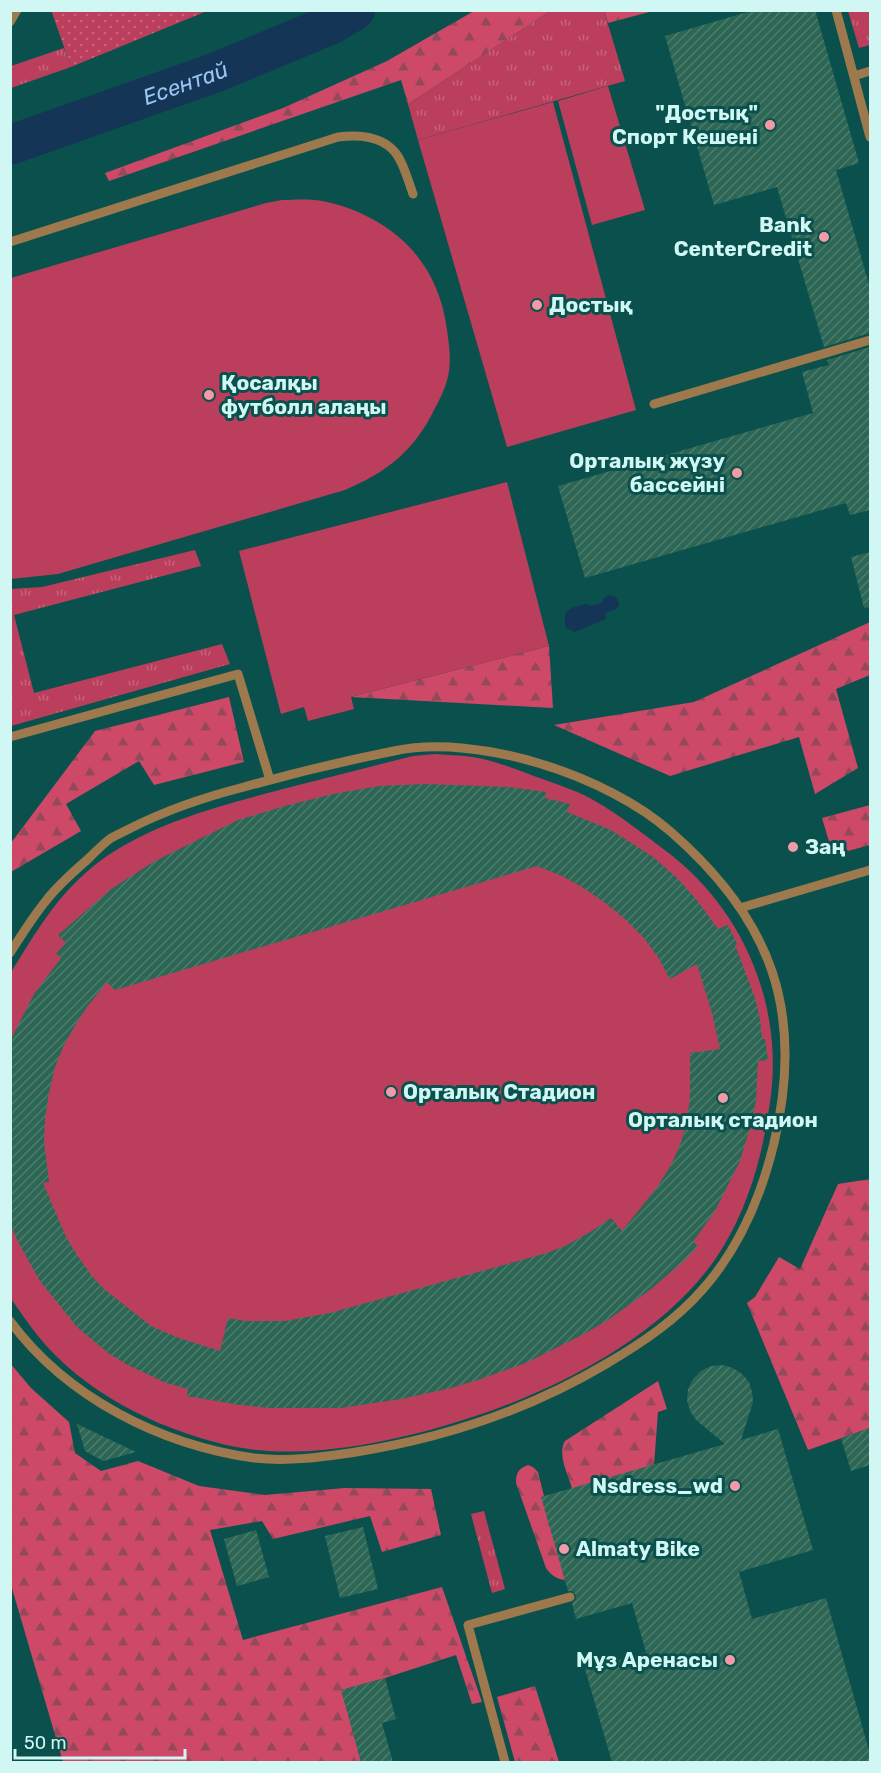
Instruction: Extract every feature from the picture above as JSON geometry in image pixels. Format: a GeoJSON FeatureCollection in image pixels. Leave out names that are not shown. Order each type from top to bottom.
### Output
{"type":"FeatureCollection","features":[{"type":"Feature","properties":{"kind":"lane"},"geometry":{"type":"LineString","coordinates":[[10,22],[17,10]]}},
{"type":"Feature","properties":{"kind":"lane"},"geometry":{"type":"LineString","coordinates":[[836,10],[870,137]]}},
{"type":"Feature","properties":{"kind":"lane"},"geometry":{"type":"LineString","coordinates":[[854,76],[870,72]]}},
{"type":"Feature","properties":{"kind":"lane"},"geometry":{"type":"LineString","coordinates":[[10,242],[338,137],[356,135],[370,137],[387,144],[400,160],[413,194]]}},
{"type":"Feature","properties":{"kind":"lane"},"geometry":{"type":"LineString","coordinates":[[654,404],[870,340]]}},
{"type":"Feature","properties":{"kind":"lane"},"geometry":{"type":"LineString","coordinates":[[10,737],[238,674],[270,780]]}},
{"type":"Feature","properties":{"kind":"lane"},"geometry":{"type":"LineString","coordinates":[[10,953],[47,899],[75,870],[111,838],[146,820],[218,794],[270,780],[399,750],[433,746],[453,747],[542,765],[575,776],[605,788],[660,822],[725,886],[752,924],[770,964],[781,1008],[786,1045],[786,1075],[782,1109],[764,1183],[738,1243],[722,1267],[676,1316],[646,1339],[562,1389],[490,1419],[450,1432],[370,1449],[299,1459],[259,1458],[192,1444],[157,1431],[98,1402],[48,1364],[26,1342],[10,1321]]}},
{"type":"Feature","properties":{"kind":"lane"},"geometry":{"type":"LineString","coordinates":[[740,908],[870,870]]}},
{"type":"Feature","properties":{"kind":"lane"},"geometry":{"type":"LineString","coordinates":[[505,1762],[468,1625],[570,1597]]}},
{"type":"Feature","properties":{"kind":"green space"},"geometry":{"type":"Polygon","coordinates":[[[51,10],[207,10],[207,11],[71,67],[51,10]]]}},
{"type":"Feature","properties":{"kind":"green space"},"geometry":{"type":"Polygon","coordinates":[[[604,10],[653,10],[653,11],[608,23],[604,10]]]}},
{"type":"Feature","properties":{"kind":"green space"},"geometry":{"type":"Polygon","coordinates":[[[474,11],[550,11],[408,104],[401,80],[109,181],[105,173],[283,108],[387,61],[474,11]]]}},
{"type":"Feature","properties":{"kind":"green space"},"geometry":{"type":"Polygon","coordinates":[[[550,11],[604,11],[625,81],[418,140],[408,104],[550,11]]]}},
{"type":"Feature","properties":{"kind":"green space"},"geometry":{"type":"Polygon","coordinates":[[[848,11],[870,11],[870,45],[859,48],[848,11]]]}},
{"type":"Feature","properties":{"kind":"green space"},"geometry":{"type":"Polygon","coordinates":[[[64,48],[71,67],[11,88],[11,66],[64,48]]]}},
{"type":"Feature","properties":{"kind":"green space"},"geometry":{"type":"Polygon","coordinates":[[[608,86],[645,210],[592,225],[558,101],[608,86]]]}},
{"type":"Feature","properties":{"kind":"green space","name":"Достық"},"geometry":{"type":"Polygon","coordinates":[[[553,102],[636,410],[507,447],[418,140],[553,102]]]}},
{"type":"Feature","properties":{"kind":"green space","name":"Қосалқы футболл алаңы"},"geometry":{"type":"Polygon","coordinates":[[[282,200],[330,203],[353,210],[376,221],[407,244],[429,274],[443,310],[450,366],[441,396],[418,437],[398,459],[386,468],[345,490],[58,574],[11,579],[11,278],[282,200]]]}},
{"type":"Feature","properties":{"kind":"green space"},"geometry":{"type":"Polygon","coordinates":[[[507,482],[549,646],[351,697],[354,709],[308,721],[304,707],[281,714],[239,551],[507,482]]]}},
{"type":"Feature","properties":{"kind":"green space"},"geometry":{"type":"Polygon","coordinates":[[[195,550],[201,566],[14,615],[34,693],[222,644],[230,664],[11,726],[11,589],[42,587],[195,550]]]}},
{"type":"Feature","properties":{"kind":"green space"},"geometry":{"type":"Polygon","coordinates":[[[870,622],[870,675],[836,689],[858,768],[815,794],[799,737],[670,776],[554,725],[694,702],[870,622]]]}},
{"type":"Feature","properties":{"kind":"green space"},"geometry":{"type":"Polygon","coordinates":[[[549,646],[553,708],[351,697],[549,646]]]}},
{"type":"Feature","properties":{"kind":"green space"},"geometry":{"type":"Polygon","coordinates":[[[229,697],[244,762],[154,785],[139,761],[66,804],[81,831],[11,872],[11,843],[95,731],[229,697]]]}},
{"type":"Feature","properties":{"kind":"green space","name":"Орталық Стадион"},"geometry":{"type":"Polygon","coordinates":[[[435,754],[465,756],[496,763],[589,798],[624,820],[670,854],[691,872],[727,915],[753,963],[762,989],[772,1043],[772,1081],[768,1116],[750,1189],[723,1247],[688,1292],[658,1320],[623,1346],[547,1388],[468,1419],[430,1430],[380,1442],[329,1450],[251,1449],[226,1445],[174,1429],[123,1406],[77,1375],[38,1336],[11,1299],[10,974],[42,923],[70,888],[101,860],[150,832],[233,802],[413,756],[435,754]]]}},
{"type":"Feature","properties":{"kind":"green space"},"geometry":{"type":"Polygon","coordinates":[[[870,805],[870,845],[833,855],[822,818],[870,805]]]}},
{"type":"Feature","properties":{"kind":"green space"},"geometry":{"type":"Polygon","coordinates":[[[870,1179],[870,1428],[808,1450],[747,1303],[755,1297],[779,1257],[800,1269],[838,1184],[870,1179]]]}},
{"type":"Feature","properties":{"kind":"green space"},"geometry":{"type":"Polygon","coordinates":[[[10,1363],[31,1388],[69,1422],[75,1453],[101,1471],[138,1461],[199,1486],[265,1495],[345,1488],[431,1489],[441,1535],[382,1552],[370,1516],[273,1539],[262,1521],[210,1530],[243,1640],[442,1587],[482,1702],[472,1704],[456,1655],[342,1690],[361,1762],[63,1762],[11,1585],[10,1363]]]}},
{"type":"Feature","properties":{"kind":"green space"},"geometry":{"type":"Polygon","coordinates":[[[658,1381],[667,1409],[658,1412],[654,1465],[572,1489],[562,1452],[565,1441],[658,1381]]]}},
{"type":"Feature","properties":{"kind":"green space"},"geometry":{"type":"Polygon","coordinates":[[[528,1465],[538,1472],[565,1580],[554,1576],[546,1568],[516,1483],[518,1472],[528,1465]]]}},
{"type":"Feature","properties":{"kind":"green space"},"geometry":{"type":"Polygon","coordinates":[[[484,1511],[505,1589],[492,1593],[471,1514],[484,1511]]]}},
{"type":"Feature","properties":{"kind":"green space"},"geometry":{"type":"Polygon","coordinates":[[[535,1686],[559,1762],[515,1762],[497,1697],[535,1686]]]}},
{"type":"Feature","properties":{"kind":"water"},"geometry":{"type":"Polygon","coordinates":[[[609,595],[616,598],[619,605],[616,609],[605,613],[606,619],[575,632],[566,628],[565,616],[569,610],[587,604],[590,606],[601,603],[609,595]]]}},
{"type":"Feature","properties":{"kind":"building","name":"\"Достық\" Спорт Кешені"},"geometry":{"type":"Polygon","coordinates":[[[755,10],[815,10],[859,163],[836,170],[870,288],[870,333],[824,347],[777,187],[714,205],[665,36],[755,10]]]}},
{"type":"Feature","properties":{"kind":"building","name":"Орталық жүзу бассейні"},"geometry":{"type":"Polygon","coordinates":[[[870,347],[870,510],[850,515],[846,503],[585,578],[558,486],[813,413],[802,372],[829,365],[827,360],[870,347]]]}},
{"type":"Feature","properties":{"kind":"building"},"geometry":{"type":"Polygon","coordinates":[[[870,552],[870,607],[864,608],[851,557],[870,552]]]}},
{"type":"Feature","properties":{"kind":"building","name":"Орталық стадион"},"geometry":{"type":"Polygon","coordinates":[[[425,784],[509,787],[546,792],[545,798],[570,804],[567,812],[611,830],[653,857],[696,899],[718,929],[728,925],[737,944],[735,945],[755,998],[768,1060],[758,1061],[756,1100],[740,1161],[715,1211],[693,1242],[698,1246],[685,1260],[650,1290],[608,1320],[528,1362],[451,1388],[401,1399],[340,1408],[270,1408],[187,1396],[188,1389],[166,1383],[128,1365],[108,1353],[77,1327],[40,1281],[18,1242],[10,1223],[10,1042],[34,994],[61,958],[56,953],[66,943],[58,935],[111,889],[155,861],[238,820],[333,794],[380,786],[425,784]],[[537,866],[115,990],[107,982],[87,1007],[64,1045],[55,1067],[45,1119],[44,1141],[49,1182],[43,1183],[66,1237],[91,1275],[104,1289],[151,1326],[176,1337],[220,1351],[228,1318],[245,1321],[285,1321],[330,1313],[547,1253],[567,1245],[611,1218],[622,1231],[658,1186],[681,1142],[690,1097],[690,1053],[720,1049],[697,964],[670,979],[658,957],[643,937],[625,919],[604,902],[562,876],[537,866]]]}},
{"type":"Feature","properties":{"kind":"building"},"geometry":{"type":"Polygon","coordinates":[[[722,1365],[742,1374],[749,1382],[752,1392],[753,1402],[741,1440],[778,1429],[813,1550],[739,1572],[752,1619],[826,1598],[870,1754],[870,1762],[612,1762],[585,1669],[646,1652],[632,1603],[576,1619],[572,1603],[576,1595],[568,1591],[541,1497],[725,1444],[696,1420],[687,1400],[688,1389],[693,1379],[701,1371],[711,1366],[722,1365]]]}},
{"type":"Feature","properties":{"kind":"building"},"geometry":{"type":"Polygon","coordinates":[[[77,1424],[136,1452],[103,1461],[85,1451],[77,1424]]]}},
{"type":"Feature","properties":{"kind":"building"},"geometry":{"type":"Polygon","coordinates":[[[870,1428],[870,1465],[851,1471],[841,1438],[870,1428]]]}},
{"type":"Feature","properties":{"kind":"building"},"geometry":{"type":"Polygon","coordinates":[[[363,1527],[378,1589],[340,1598],[325,1536],[363,1527]]]}},
{"type":"Feature","properties":{"kind":"building"},"geometry":{"type":"Polygon","coordinates":[[[256,1530],[269,1577],[237,1586],[224,1539],[256,1530]]]}},
{"type":"Feature","properties":{"kind":"building"},"geometry":{"type":"Polygon","coordinates":[[[385,1678],[396,1719],[382,1723],[393,1762],[361,1762],[341,1690],[385,1678]]]}},
{"type":"Feature","properties":{"kind":"waterway","name":"Есентай"},"geometry":{"type":"LineString","coordinates":[[10,145],[214,73],[330,25],[355,10]]}},
{"type":"Feature","properties":{"kind":"place","name":"\"Достық\" Спорт Кешені"},"geometry":{"type":"Point","coordinates":[770,125]}},
{"type":"Feature","properties":{"kind":"place","name":"Bank CenterCredit"},"geometry":{"type":"Point","coordinates":[824,237]}},
{"type":"Feature","properties":{"kind":"place","name":"Достық"},"geometry":{"type":"Point","coordinates":[537,305]}},
{"type":"Feature","properties":{"kind":"place","name":"Қосалқы футболл алаңы"},"geometry":{"type":"Point","coordinates":[209,395]}},
{"type":"Feature","properties":{"kind":"place","name":"Орталық жүзу бассейні"},"geometry":{"type":"Point","coordinates":[737,473]}},
{"type":"Feature","properties":{"kind":"place","name":"Заң"},"geometry":{"type":"Point","coordinates":[793,847]}},
{"type":"Feature","properties":{"kind":"place","name":"Орталық Стадион"},"geometry":{"type":"Point","coordinates":[391,1092]}},
{"type":"Feature","properties":{"kind":"place","name":"Орталық стадион"},"geometry":{"type":"Point","coordinates":[723,1098]}},
{"type":"Feature","properties":{"kind":"place","name":"Nsdress_wd"},"geometry":{"type":"Point","coordinates":[735,1486]}},
{"type":"Feature","properties":{"kind":"place","name":"Almaty Bike"},"geometry":{"type":"Point","coordinates":[564,1549]}},
{"type":"Feature","properties":{"kind":"place","name":"Мұз Аренасы"},"geometry":{"type":"Point","coordinates":[730,1660]}}]}
